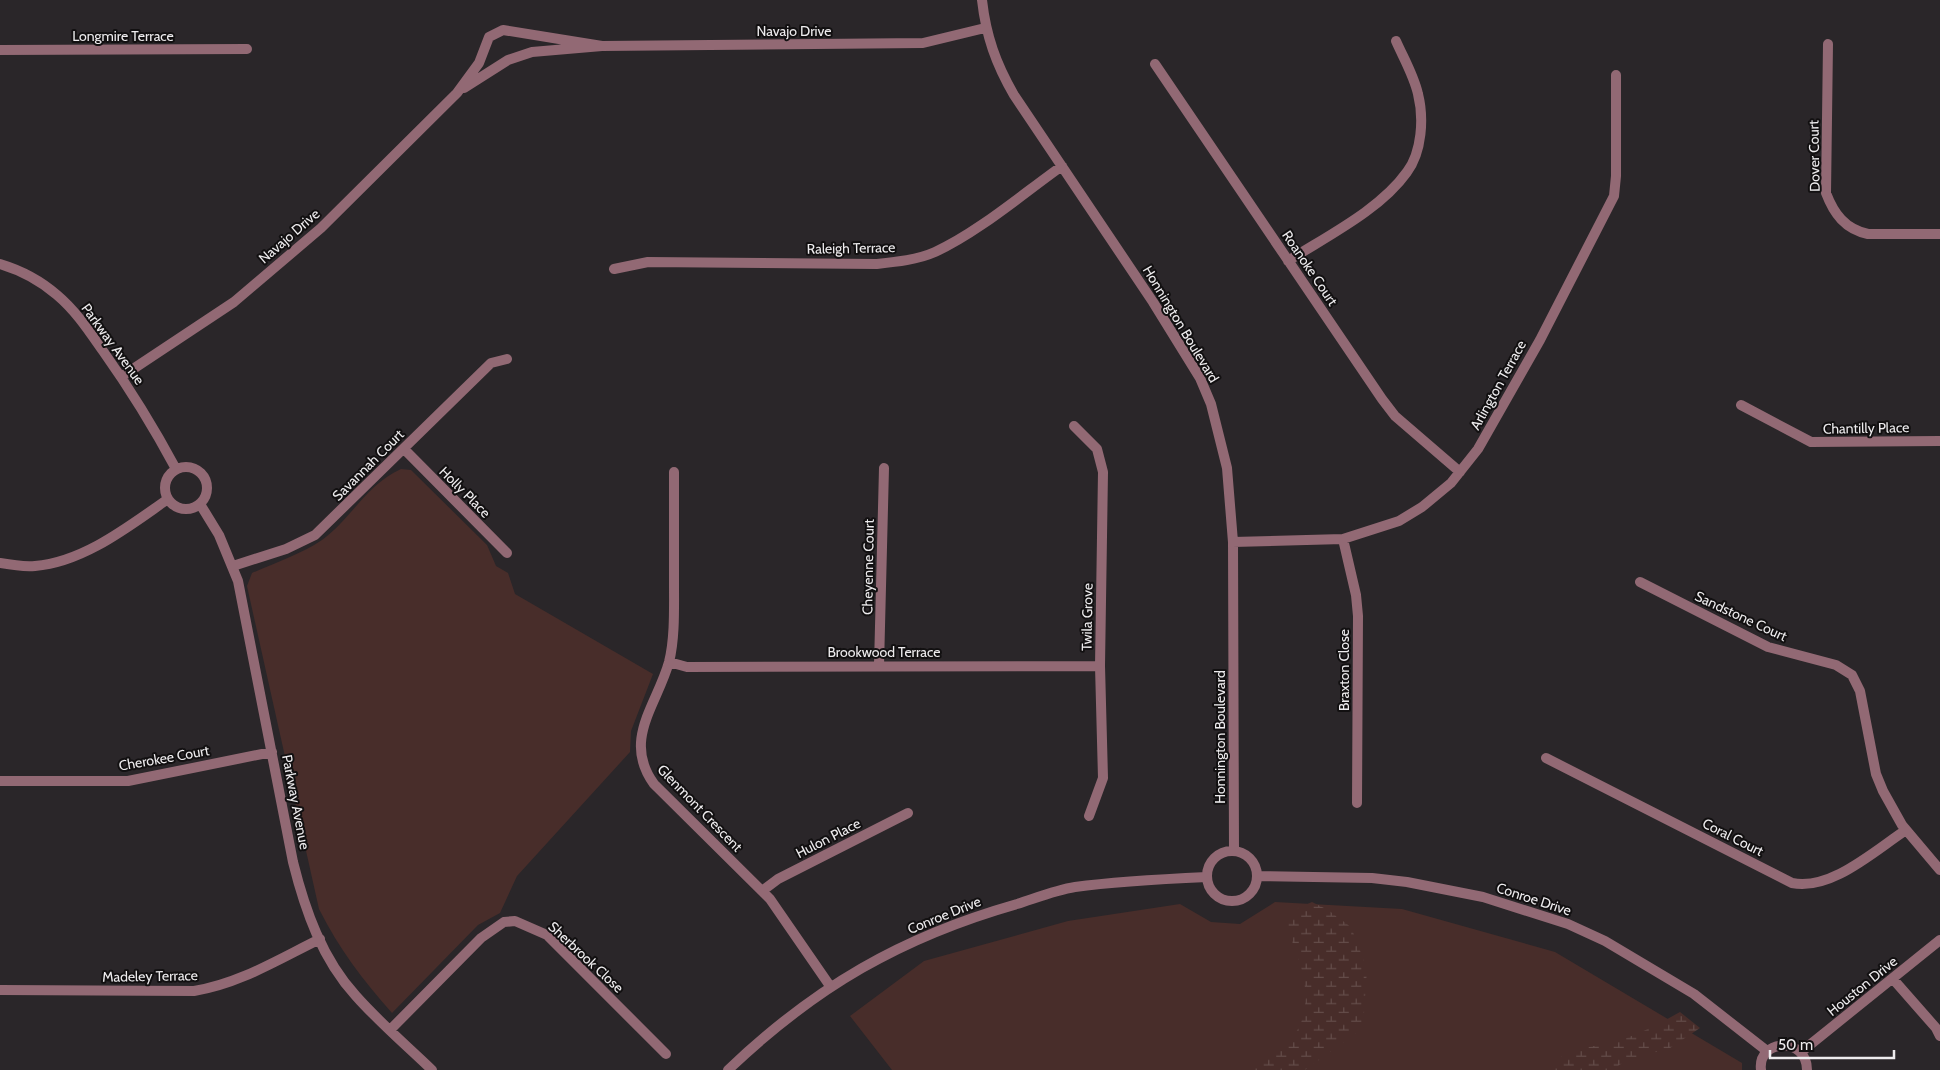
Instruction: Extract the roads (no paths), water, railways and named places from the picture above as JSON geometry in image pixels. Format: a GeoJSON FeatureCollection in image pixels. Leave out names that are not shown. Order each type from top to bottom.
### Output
{"type":"FeatureCollection","features":[{"type":"Feature","properties":{"kind":"street","name":"Honnington Boulevard"},"geometry":{"type":"LineString","coordinates":[[982,0],[985,28],[997,64],[1014,95],[1148,294],[1200,378],[1211,404],[1227,468],[1233,542],[1234,851]]}},
{"type":"Feature","properties":{"kind":"street","name":"Navajo Drive"},"geometry":{"type":"LineString","coordinates":[[457,93],[508,60],[532,52],[602,46],[923,43],[985,28]]}},
{"type":"Feature","properties":{"kind":"street","name":"Navajo Drive"},"geometry":{"type":"LineString","coordinates":[[121,377],[248,289],[321,228],[457,93],[479,63],[489,38],[502,30],[602,46]]}},
{"type":"Feature","properties":{"kind":"street"},"geometry":{"type":"LineString","coordinates":[[1288,261],[1382,200],[1408,172],[1421,131],[1421,111],[1413,78],[1396,42]]}},
{"type":"Feature","properties":{"kind":"street","name":"Dover Court"},"geometry":{"type":"LineString","coordinates":[[1828,44],[1826,193],[1832,208],[1842,221],[1858,232],[1868,234],[1940,234]]}},
{"type":"Feature","properties":{"kind":"street","name":"Longmire Terrace"},"geometry":{"type":"LineString","coordinates":[[0,50],[247,48]]}},
{"type":"Feature","properties":{"kind":"street","name":"Roanoke Court"},"geometry":{"type":"LineString","coordinates":[[1155,64],[1382,399],[1396,416],[1460,472]]}},
{"type":"Feature","properties":{"kind":"street","name":"Arlington Terrace"},"geometry":{"type":"LineString","coordinates":[[1233,542],[1343,539],[1399,521],[1422,507],[1451,483],[1478,449],[1540,340],[1614,196],[1616,176],[1616,75]]}},
{"type":"Feature","properties":{"kind":"street","name":"Raleigh Terrace"},"geometry":{"type":"LineString","coordinates":[[614,269],[648,262],[876,264],[911,260],[934,252],[956,241],[1062,166]]}},
{"type":"Feature","properties":{"kind":"street","name":"Parkway Avenue"},"geometry":{"type":"LineString","coordinates":[[0,264],[33,278],[56,294],[80,318],[121,377],[154,429],[176,469]]}},
{"type":"Feature","properties":{"kind":"street","name":"Savannah Court"},"geometry":{"type":"LineString","coordinates":[[233,566],[286,549],[315,535],[491,363],[507,359]]}},
{"type":"Feature","properties":{"kind":"street","name":"Chantilly Place"},"geometry":{"type":"LineString","coordinates":[[1741,405],[1811,442],[1940,441]]}},
{"type":"Feature","properties":{"kind":"street","name":"Twila Grove"},"geometry":{"type":"LineString","coordinates":[[1074,426],[1097,449],[1102,472],[1100,666],[1103,778],[1089,816]]}},
{"type":"Feature","properties":{"kind":"street","name":"Holly Place"},"geometry":{"type":"LineString","coordinates":[[404,450],[507,553]]}},
{"type":"Feature","properties":{"kind":"street"},"geometry":{"type":"LineString","coordinates":[[195,468],[206,480],[206,496],[200,504],[186,509],[179,507],[168,499],[165,487],[167,479],[176,469],[195,468]]}},
{"type":"Feature","properties":{"kind":"street","name":"Cheyenne Court"},"geometry":{"type":"LineString","coordinates":[[879,666],[884,468]]}},
{"type":"Feature","properties":{"kind":"street","name":"Glenmont Crescent"},"geometry":{"type":"LineString","coordinates":[[674,472],[674,611],[669,662],[641,738],[640,755],[647,774],[762,891],[830,986]]}},
{"type":"Feature","properties":{"kind":"street"},"geometry":{"type":"LineString","coordinates":[[0,564],[35,566],[57,562],[83,552],[127,528],[168,499]]}},
{"type":"Feature","properties":{"kind":"street","name":"Parkway Avenue"},"geometry":{"type":"LineString","coordinates":[[200,504],[219,536],[233,566],[246,616],[298,884],[305,906],[320,939],[354,994],[432,1070]]}},
{"type":"Feature","properties":{"kind":"street","name":"Braxton Close"},"geometry":{"type":"LineString","coordinates":[[1343,539],[1356,595],[1358,616],[1357,803]]}},
{"type":"Feature","properties":{"kind":"street","name":"Sandstone Court"},"geometry":{"type":"LineString","coordinates":[[1640,582],[1768,647],[1836,666],[1852,675],[1860,691],[1876,774],[1892,810],[1906,830],[1940,870]]}},
{"type":"Feature","properties":{"kind":"street","name":"Brookwood Terrace"},"geometry":{"type":"LineString","coordinates":[[669,662],[687,666],[1100,666]]}},
{"type":"Feature","properties":{"kind":"street","name":"Cherokee Court"},"geometry":{"type":"LineString","coordinates":[[0,781],[128,781],[272,752]]}},
{"type":"Feature","properties":{"kind":"street","name":"Coral Court"},"geometry":{"type":"LineString","coordinates":[[1546,758],[1792,883],[1803,885],[1824,882],[1906,830]]}},
{"type":"Feature","properties":{"kind":"street","name":"Hulon Place"},"geometry":{"type":"LineString","coordinates":[[762,891],[778,878],[908,813]]}},
{"type":"Feature","properties":{"kind":"street"},"geometry":{"type":"LineString","coordinates":[[1234,851],[1250,858],[1257,876],[1255,886],[1251,892],[1242,899],[1232,901],[1215,894],[1209,885],[1207,876],[1209,866],[1215,859],[1223,853],[1234,851]]}},
{"type":"Feature","properties":{"kind":"street","name":"Conroe Drive"},"geometry":{"type":"LineString","coordinates":[[728,1070],[751,1048],[830,986],[883,955],[966,918],[1073,887],[1207,876]]}},
{"type":"Feature","properties":{"kind":"street","name":"Conroe Drive"},"geometry":{"type":"LineString","coordinates":[[1257,876],[1372,878],[1407,882],[1483,897],[1568,924],[1605,940],[1694,994],[1767,1051]]}},
{"type":"Feature","properties":{"kind":"street","name":"Sherbrook Close"},"geometry":{"type":"LineString","coordinates":[[390,1030],[481,938],[504,922],[515,921],[547,934],[666,1054]]}},
{"type":"Feature","properties":{"kind":"street","name":"Madeley Terrace"},"geometry":{"type":"LineString","coordinates":[[0,990],[194,991],[214,988],[242,977],[320,939]]}},
{"type":"Feature","properties":{"kind":"street","name":"Houston Drive"},"geometry":{"type":"LineString","coordinates":[[1801,1052],[1940,940]]}},
{"type":"Feature","properties":{"kind":"street"},"geometry":{"type":"LineString","coordinates":[[1893,979],[1936,1028],[1940,1036]]}},
{"type":"Feature","properties":{"kind":"street"},"geometry":{"type":"LineString","coordinates":[[1761,1070],[1762,1059],[1767,1051],[1775,1046],[1784,1045],[1793,1046],[1801,1052],[1805,1059],[1806,1070]]}}]}
